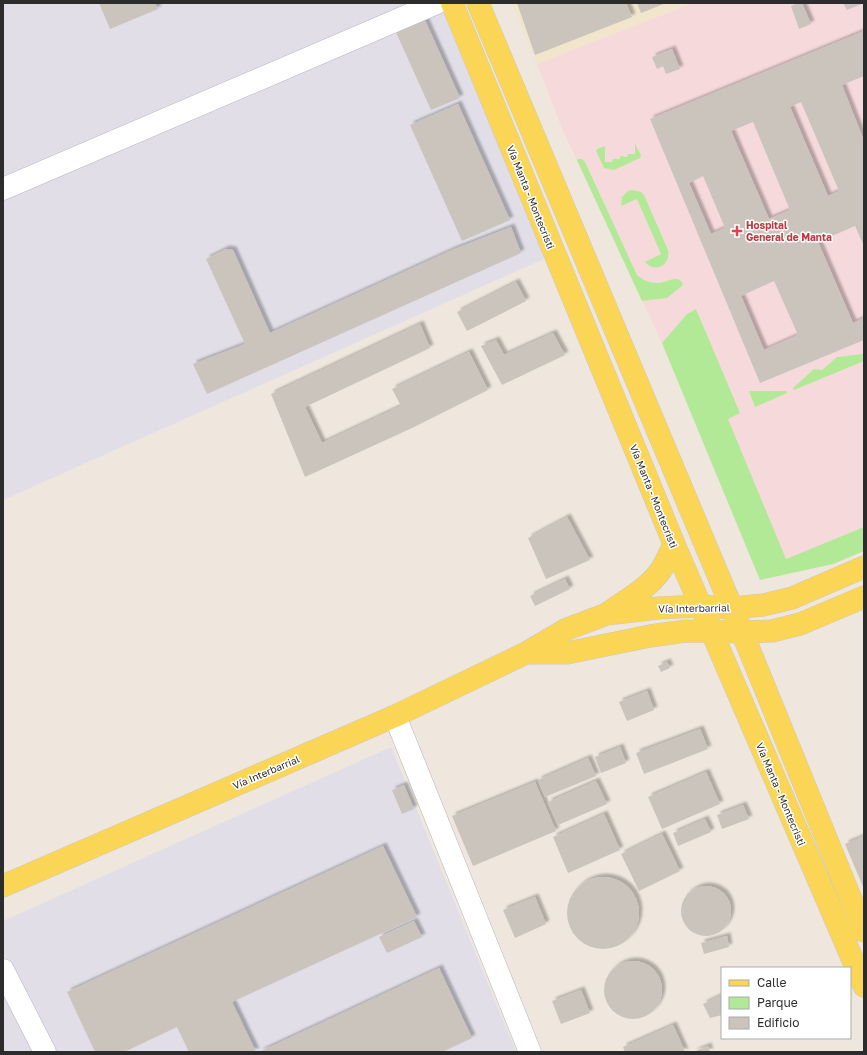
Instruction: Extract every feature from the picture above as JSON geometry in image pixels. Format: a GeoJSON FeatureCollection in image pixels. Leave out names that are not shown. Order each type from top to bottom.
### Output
{"type":"FeatureCollection","features":[{"type":"Feature","properties":{"kind":"main road","name":"Vía Manta - Montecristi"},"geometry":{"type":"LineString","coordinates":[[452,3],[674,544],[864,986]]}},
{"type":"Feature","properties":{"kind":"main road"},"geometry":{"type":"LineString","coordinates":[[478,3],[862,919]]}},
{"type":"Feature","properties":{"kind":"main road"},"geometry":{"type":"LineString","coordinates":[[607,614],[652,580],[661,570],[674,544]]}},
{"type":"Feature","properties":{"kind":"main road","name":"Vía Interbarrial"},"geometry":{"type":"LineString","coordinates":[[3,886],[395,716],[526,653],[567,629],[607,614],[658,608],[701,606],[731,608],[763,605],[792,598],[864,567]]}},
{"type":"Feature","properties":{"kind":"main road","name":"Vía Interbarrial"},"geometry":{"type":"LineString","coordinates":[[526,653],[567,653],[679,632],[772,631],[800,624],[864,597]]}},
{"type":"Feature","properties":{"kind":"street"},"geometry":{"type":"LineString","coordinates":[[3,189],[437,3]]}},
{"type":"Feature","properties":{"kind":"street"},"geometry":{"type":"LineString","coordinates":[[395,716],[530,1052]]}},
{"type":"Feature","properties":{"kind":"street"},"geometry":{"type":"LineString","coordinates":[[837,924],[862,919]]}},
{"type":"Feature","properties":{"kind":"street"},"geometry":{"type":"LineString","coordinates":[[3,970],[45,1052]]}},
{"type":"Feature","properties":{"kind":"shaded area"},"geometry":{"type":"Polygon","coordinates":[[[3,3],[447,3],[546,258],[3,500],[3,3]]]}},
{"type":"Feature","properties":{"kind":"shaded area"},"geometry":{"type":"Polygon","coordinates":[[[512,3],[693,3],[537,64],[512,3]]]}},
{"type":"Feature","properties":{"kind":"shaded area","name":"Hospital General de Manta"},"geometry":{"type":"Polygon","coordinates":[[[693,3],[864,3],[864,551],[833,564],[760,580],[662,343],[563,131],[537,64],[693,3]]]}},
{"type":"Feature","properties":{"kind":"shaded area"},"geometry":{"type":"Polygon","coordinates":[[[391,747],[516,1052],[3,1052],[3,921],[391,747]]]}},
{"type":"Feature","properties":{"kind":"green space"},"geometry":{"type":"Polygon","coordinates":[[[635,144],[641,155],[640,158],[614,170],[604,168],[596,151],[597,149],[605,146],[605,162],[612,162],[613,159],[620,159],[620,156],[627,157],[628,154],[635,154],[635,144]]]}},
{"type":"Feature","properties":{"kind":"green space"},"geometry":{"type":"Polygon","coordinates":[[[582,159],[585,162],[637,275],[644,280],[658,283],[676,279],[681,281],[683,285],[667,298],[642,301],[577,160],[582,159]]]}},
{"type":"Feature","properties":{"kind":"green space"},"geometry":{"type":"Polygon","coordinates":[[[632,190],[641,192],[644,195],[668,250],[667,260],[665,264],[661,266],[649,266],[645,262],[661,254],[637,199],[621,206],[622,197],[628,191],[632,190]]]}},
{"type":"Feature","properties":{"kind":"green space"},"geometry":{"type":"Polygon","coordinates":[[[696,309],[740,413],[728,419],[786,559],[864,527],[864,551],[833,564],[760,580],[662,343],[687,314],[696,309]]]}},
{"type":"Feature","properties":{"kind":"green space"},"geometry":{"type":"Polygon","coordinates":[[[864,354],[864,361],[794,390],[793,388],[814,369],[822,370],[837,357],[864,354]]]}},
{"type":"Feature","properties":{"kind":"green space"},"geometry":{"type":"Polygon","coordinates":[[[749,391],[786,391],[787,393],[755,407],[749,391]]]}},
{"type":"Feature","properties":{"kind":"building"},"geometry":{"type":"Polygon","coordinates":[[[99,3],[155,3],[158,9],[110,29],[99,3]]]}},
{"type":"Feature","properties":{"kind":"building"},"geometry":{"type":"Polygon","coordinates":[[[517,3],[626,3],[632,17],[535,55],[517,3]]]}},
{"type":"Feature","properties":{"kind":"building"},"geometry":{"type":"Polygon","coordinates":[[[637,3],[666,3],[641,13],[637,3]]]}},
{"type":"Feature","properties":{"kind":"building"},"geometry":{"type":"Polygon","coordinates":[[[802,3],[811,24],[799,29],[791,6],[802,3]]]}},
{"type":"Feature","properties":{"kind":"building"},"geometry":{"type":"Polygon","coordinates":[[[843,3],[864,3],[847,10],[843,3]]]}},
{"type":"Feature","properties":{"kind":"building"},"geometry":{"type":"Polygon","coordinates":[[[424,18],[460,98],[431,110],[395,30],[424,18]]]}},
{"type":"Feature","properties":{"kind":"building"},"geometry":{"type":"Polygon","coordinates":[[[864,31],[864,76],[842,85],[864,141],[864,246],[855,226],[818,242],[853,323],[864,318],[864,340],[760,383],[650,119],[864,31]],[[801,102],[790,107],[828,196],[839,191],[801,102]],[[753,122],[731,131],[769,219],[790,210],[753,122]],[[703,176],[689,183],[711,234],[725,228],[703,176]],[[774,281],[741,296],[764,350],[798,335],[774,281]]]}},
{"type":"Feature","properties":{"kind":"building"},"geometry":{"type":"Polygon","coordinates":[[[672,49],[680,69],[666,74],[663,66],[657,69],[652,57],[672,49]]]}},
{"type":"Feature","properties":{"kind":"building"},"geometry":{"type":"Polygon","coordinates":[[[458,104],[510,220],[462,241],[410,125],[458,104]]]}},
{"type":"Feature","properties":{"kind":"building"},"geometry":{"type":"Polygon","coordinates":[[[511,227],[521,253],[207,394],[193,364],[245,344],[206,259],[226,249],[233,250],[270,333],[452,250],[511,227]]]}},
{"type":"Feature","properties":{"kind":"building"},"geometry":{"type":"Polygon","coordinates":[[[516,282],[526,301],[467,331],[457,312],[516,282]]]}},
{"type":"Feature","properties":{"kind":"building"},"geometry":{"type":"Polygon","coordinates":[[[420,324],[430,348],[305,407],[322,443],[401,406],[392,389],[469,352],[488,390],[412,428],[305,477],[271,394],[420,324]]]}},
{"type":"Feature","properties":{"kind":"building"},"geometry":{"type":"Polygon","coordinates":[[[553,333],[565,355],[502,385],[481,346],[496,340],[504,355],[553,333]]]}},
{"type":"Feature","properties":{"kind":"building"},"geometry":{"type":"Polygon","coordinates":[[[567,517],[590,560],[546,579],[528,538],[567,517]]]}},
{"type":"Feature","properties":{"kind":"building"},"geometry":{"type":"Polygon","coordinates":[[[565,579],[570,589],[535,606],[530,596],[565,579]]]}},
{"type":"Feature","properties":{"kind":"building"},"geometry":{"type":"Polygon","coordinates":[[[667,662],[670,668],[661,672],[658,666],[667,662]]]}},
{"type":"Feature","properties":{"kind":"building"},"geometry":{"type":"Polygon","coordinates":[[[647,691],[654,710],[627,721],[619,702],[647,691]]]}},
{"type":"Feature","properties":{"kind":"building"},"geometry":{"type":"Polygon","coordinates":[[[700,729],[708,749],[644,774],[636,753],[700,729]]]}},
{"type":"Feature","properties":{"kind":"building"},"geometry":{"type":"Polygon","coordinates":[[[620,747],[626,763],[601,773],[595,757],[620,747]]]}},
{"type":"Feature","properties":{"kind":"building"},"geometry":{"type":"Polygon","coordinates":[[[588,758],[596,776],[545,797],[538,780],[588,758]]]}},
{"type":"Feature","properties":{"kind":"building"},"geometry":{"type":"Polygon","coordinates":[[[706,772],[720,804],[662,829],[648,797],[706,772]]]}},
{"type":"Feature","properties":{"kind":"building"},"geometry":{"type":"Polygon","coordinates":[[[596,781],[607,804],[558,825],[548,802],[596,781]]]}},
{"type":"Feature","properties":{"kind":"building"},"geometry":{"type":"Polygon","coordinates":[[[535,782],[556,831],[473,866],[452,816],[535,782]]]}},
{"type":"Feature","properties":{"kind":"building"},"geometry":{"type":"Polygon","coordinates":[[[404,785],[414,809],[402,814],[392,790],[404,785]]]}},
{"type":"Feature","properties":{"kind":"building"},"geometry":{"type":"Polygon","coordinates":[[[743,805],[749,819],[722,829],[717,815],[743,805]]]}},
{"type":"Feature","properties":{"kind":"building"},"geometry":{"type":"Polygon","coordinates":[[[604,814],[620,850],[568,873],[553,837],[604,814]]]}},
{"type":"Feature","properties":{"kind":"building"},"geometry":{"type":"Polygon","coordinates":[[[705,819],[711,832],[678,846],[673,833],[705,819]]]}},
{"type":"Feature","properties":{"kind":"building"},"geometry":{"type":"Polygon","coordinates":[[[662,834],[680,871],[639,891],[621,854],[662,834]]]}},
{"type":"Feature","properties":{"kind":"building"},"geometry":{"type":"Polygon","coordinates":[[[864,836],[864,889],[845,844],[864,836]]]}},
{"type":"Feature","properties":{"kind":"building"},"geometry":{"type":"Polygon","coordinates":[[[383,846],[417,917],[232,1002],[256,1052],[189,1052],[177,1027],[124,1052],[95,1052],[67,992],[383,846]]]}},
{"type":"Feature","properties":{"kind":"building"},"geometry":{"type":"Polygon","coordinates":[[[603,877],[617,880],[629,887],[636,899],[639,913],[636,927],[629,939],[617,946],[603,949],[589,946],[577,939],[570,927],[567,913],[570,899],[577,887],[589,880],[603,877]]]}},
{"type":"Feature","properties":{"kind":"building"},"geometry":{"type":"Polygon","coordinates":[[[706,886],[716,888],[724,893],[729,901],[731,911],[729,921],[724,929],[716,934],[706,936],[696,934],[688,929],[683,921],[681,911],[683,901],[688,893],[696,888],[706,886]]]}},
{"type":"Feature","properties":{"kind":"building"},"geometry":{"type":"Polygon","coordinates":[[[535,897],[546,924],[515,938],[503,910],[535,897]]]}},
{"type":"Feature","properties":{"kind":"building"},"geometry":{"type":"Polygon","coordinates":[[[414,921],[422,937],[387,953],[379,937],[414,921]]]}},
{"type":"Feature","properties":{"kind":"building"},"geometry":{"type":"Polygon","coordinates":[[[727,936],[729,947],[704,954],[701,943],[727,936]]]}},
{"type":"Feature","properties":{"kind":"building"},"geometry":{"type":"Polygon","coordinates":[[[627,961],[639,961],[654,969],[662,984],[662,996],[654,1011],[639,1019],[627,1019],[612,1011],[604,996],[604,984],[612,969],[627,961]]]}},
{"type":"Feature","properties":{"kind":"building"},"geometry":{"type":"Polygon","coordinates":[[[439,968],[472,1038],[442,1052],[259,1052],[439,968]]]}},
{"type":"Feature","properties":{"kind":"building"},"geometry":{"type":"Polygon","coordinates":[[[581,990],[590,1013],[561,1024],[552,1001],[581,990]]]}},
{"type":"Feature","properties":{"kind":"building"},"geometry":{"type":"Polygon","coordinates":[[[721,995],[721,1015],[710,1018],[703,1004],[721,995]]]}},
{"type":"Feature","properties":{"kind":"building"},"geometry":{"type":"Polygon","coordinates":[[[673,1025],[685,1052],[625,1052],[623,1047],[673,1025]]]}},
{"type":"Feature","properties":{"kind":"building"},"geometry":{"type":"Polygon","coordinates":[[[708,1046],[710,1052],[693,1052],[708,1046]]]}},
{"type":"Feature","properties":{"kind":"place","name":"Hospital General de Manta"},"geometry":{"type":"Point","coordinates":[737,231]}}]}
